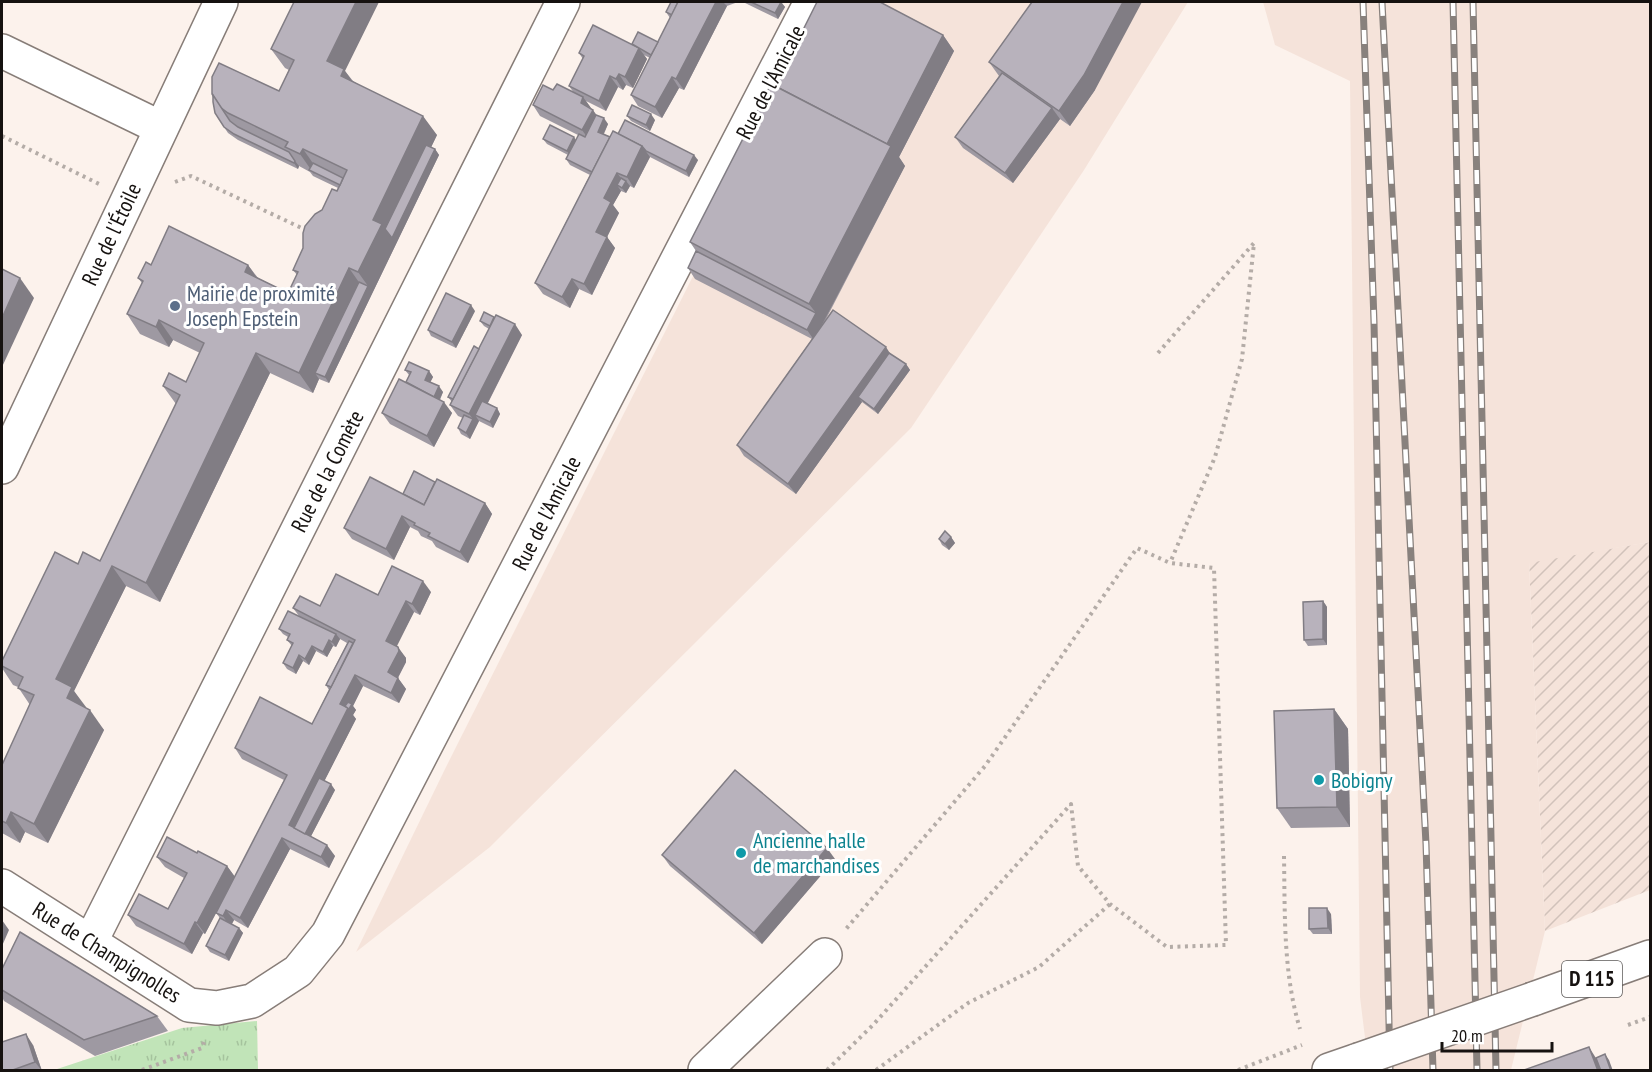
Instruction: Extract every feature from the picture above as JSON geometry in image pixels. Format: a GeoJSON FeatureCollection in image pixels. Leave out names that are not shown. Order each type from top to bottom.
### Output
{"type":"FeatureCollection","features":[{"type":"Feature","properties":{"kind":"street","name":"Rue de l'Étoile"},"geometry":{"type":"LineString","coordinates":[[2,467],[221,2]]}},
{"type":"Feature","properties":{"kind":"street","name":"Rue de la Comète"},"geometry":{"type":"LineString","coordinates":[[91,941],[563,2]]}},
{"type":"Feature","properties":{"kind":"street","name":"Rue de l'Amicale"},"geometry":{"type":"LineString","coordinates":[[252,1001],[298,970],[328,934],[812,2]]}},
{"type":"Feature","properties":{"kind":"street"},"geometry":{"type":"LineString","coordinates":[[2,51],[161,128]]}},
{"type":"Feature","properties":{"kind":"street","name":"Rue de Champignolles"},"geometry":{"type":"LineString","coordinates":[[2,886],[189,1005],[217,1008],[252,1001]]}},
{"type":"Feature","properties":{"kind":"street"},"geometry":{"type":"LineString","coordinates":[[705,1071],[825,955]]}},
{"type":"Feature","properties":{"kind":"street","name":"D 115"},"geometry":{"type":"LineString","coordinates":[[1344,1065],[1650,957]]}},
{"type":"Feature","properties":{"kind":"path"},"geometry":{"type":"LineString","coordinates":[[2,136],[128,198],[191,176],[314,234]]}},
{"type":"Feature","properties":{"kind":"path"},"geometry":{"type":"LineString","coordinates":[[1158,353],[1254,243],[1242,359],[1215,457],[1170,563]]}},
{"type":"Feature","properties":{"kind":"path"},"geometry":{"type":"LineString","coordinates":[[825,955],[984,766],[1137,548],[1170,563],[1214,568],[1226,945],[1167,947],[1110,904],[1078,866],[1071,804],[873,1024],[827,1071]]}},
{"type":"Feature","properties":{"kind":"path"},"geometry":{"type":"LineString","coordinates":[[1284,856],[1287,971],[1300,1029]]}},
{"type":"Feature","properties":{"kind":"path"},"geometry":{"type":"LineString","coordinates":[[876,1071],[968,1003],[1039,967],[1110,904]]}},
{"type":"Feature","properties":{"kind":"path"},"geometry":{"type":"LineString","coordinates":[[142,1071],[202,1048],[217,1008]]}},
{"type":"Feature","properties":{"kind":"path"},"geometry":{"type":"LineString","coordinates":[[1628,1025],[1650,1017]]}},
{"type":"Feature","properties":{"kind":"shaded area"},"geometry":{"type":"Polygon","coordinates":[[[831,2],[1188,2],[1084,170],[911,428],[490,847],[356,952],[446,767],[831,2]]]}},
{"type":"Feature","properties":{"kind":"shaded area"},"geometry":{"type":"Polygon","coordinates":[[[1263,2],[1650,2],[1650,542],[1529,563],[1545,931],[1511,1070],[1369,1070],[1360,997],[1350,81],[1275,45],[1263,2]]]}},
{"type":"Feature","properties":{"kind":"shaded area"},"geometry":{"type":"Polygon","coordinates":[[[1650,542],[1650,890],[1545,931],[1529,562],[1650,542]]]}},
{"type":"Feature","properties":{"kind":"green space"},"geometry":{"type":"Polygon","coordinates":[[[257,1021],[258,1070],[54,1070],[182,1028],[257,1021]]]}},
{"type":"Feature","properties":{"kind":"building"},"geometry":{"type":"Polygon","coordinates":[[[294,2],[356,2],[327,61],[344,69],[341,76],[423,116],[373,220],[382,224],[358,272],[349,268],[299,373],[256,353],[146,583],[112,566],[56,679],[72,687],[67,698],[90,710],[34,824],[11,812],[6,823],[2,821],[2,765],[34,695],[18,688],[23,677],[2,666],[2,661],[55,552],[78,564],[83,552],[100,561],[180,395],[163,386],[169,373],[186,382],[204,343],[159,320],[156,327],[127,314],[143,281],[138,278],[146,262],[151,265],[169,226],[248,265],[245,272],[288,293],[298,272],[293,270],[303,248],[305,226],[315,214],[322,210],[332,189],[337,191],[347,170],[303,149],[300,154],[285,147],[288,142],[228,113],[220,107],[212,94],[212,77],[219,63],[279,91],[294,60],[271,49],[294,2]]]}},
{"type":"Feature","properties":{"kind":"building"},"geometry":{"type":"Polygon","coordinates":[[[671,2],[678,2],[672,15],[666,12],[671,2]]]}},
{"type":"Feature","properties":{"kind":"building"},"geometry":{"type":"Polygon","coordinates":[[[678,2],[716,2],[676,79],[672,77],[655,107],[631,95],[678,2]]]}},
{"type":"Feature","properties":{"kind":"building"},"geometry":{"type":"Polygon","coordinates":[[[751,2],[781,2],[775,13],[751,2]]]}},
{"type":"Feature","properties":{"kind":"building"},"geometry":{"type":"Polygon","coordinates":[[[817,2],[880,2],[943,35],[887,144],[775,86],[817,2]]]}},
{"type":"Feature","properties":{"kind":"building"},"geometry":{"type":"Polygon","coordinates":[[[1032,2],[1123,2],[1084,75],[1059,111],[989,62],[1032,2]]]}},
{"type":"Feature","properties":{"kind":"building"},"geometry":{"type":"Polygon","coordinates":[[[593,25],[639,48],[625,77],[619,74],[616,79],[610,76],[599,101],[569,86],[584,56],[579,53],[593,25]]]}},
{"type":"Feature","properties":{"kind":"building"},"geometry":{"type":"Polygon","coordinates":[[[638,32],[658,42],[651,55],[632,44],[638,32]]]}},
{"type":"Feature","properties":{"kind":"building"},"geometry":{"type":"Polygon","coordinates":[[[1002,73],[1052,108],[1005,173],[955,137],[1002,73]]]}},
{"type":"Feature","properties":{"kind":"building"},"geometry":{"type":"Polygon","coordinates":[[[557,84],[583,97],[581,103],[593,110],[582,130],[533,105],[543,85],[553,90],[557,84]]]}},
{"type":"Feature","properties":{"kind":"building"},"geometry":{"type":"Polygon","coordinates":[[[771,84],[891,146],[809,304],[690,242],[771,84]]]}},
{"type":"Feature","properties":{"kind":"building"},"geometry":{"type":"Polygon","coordinates":[[[213,95],[230,121],[289,152],[294,163],[224,127],[215,113],[213,95]]]}},
{"type":"Feature","properties":{"kind":"building"},"geometry":{"type":"Polygon","coordinates":[[[632,105],[651,114],[646,125],[627,116],[632,105]]]}},
{"type":"Feature","properties":{"kind":"building"},"geometry":{"type":"Polygon","coordinates":[[[596,115],[604,118],[598,132],[610,137],[592,172],[566,159],[579,134],[585,137],[596,115]]]}},
{"type":"Feature","properties":{"kind":"building"},"geometry":{"type":"Polygon","coordinates":[[[625,120],[694,155],[686,171],[618,134],[625,120]]]}},
{"type":"Feature","properties":{"kind":"building"},"geometry":{"type":"Polygon","coordinates":[[[550,125],[574,137],[567,151],[543,139],[550,125]]]}},
{"type":"Feature","properties":{"kind":"building"},"geometry":{"type":"Polygon","coordinates":[[[613,131],[642,146],[627,177],[617,173],[604,198],[611,202],[596,232],[607,237],[584,284],[572,279],[562,297],[535,283],[613,131]]]}},
{"type":"Feature","properties":{"kind":"building"},"geometry":{"type":"Polygon","coordinates":[[[426,145],[435,149],[392,238],[385,229],[426,145]]]}},
{"type":"Feature","properties":{"kind":"building"},"geometry":{"type":"Polygon","coordinates":[[[313,163],[343,178],[340,185],[309,170],[313,163]]]}},
{"type":"Feature","properties":{"kind":"building"},"geometry":{"type":"Polygon","coordinates":[[[621,178],[626,181],[622,188],[617,185],[621,178]]]}},
{"type":"Feature","properties":{"kind":"building"},"geometry":{"type":"Polygon","coordinates":[[[696,251],[816,313],[807,330],[688,268],[696,251]]]}},
{"type":"Feature","properties":{"kind":"building"},"geometry":{"type":"Polygon","coordinates":[[[2,269],[20,278],[2,318],[2,269]]]}},
{"type":"Feature","properties":{"kind":"building"},"geometry":{"type":"Polygon","coordinates":[[[359,282],[368,286],[325,377],[315,373],[359,282]]]}},
{"type":"Feature","properties":{"kind":"building"},"geometry":{"type":"Polygon","coordinates":[[[446,293],[471,305],[452,342],[428,330],[446,293]]]}},
{"type":"Feature","properties":{"kind":"building"},"geometry":{"type":"Polygon","coordinates":[[[833,310],[886,347],[788,484],[737,445],[833,310]]]}},
{"type":"Feature","properties":{"kind":"building"},"geometry":{"type":"Polygon","coordinates":[[[484,312],[494,317],[490,326],[480,321],[484,312]]]}},
{"type":"Feature","properties":{"kind":"building"},"geometry":{"type":"Polygon","coordinates":[[[496,315],[515,324],[469,414],[450,405],[496,315]]]}},
{"type":"Feature","properties":{"kind":"building"},"geometry":{"type":"Polygon","coordinates":[[[474,346],[479,349],[453,399],[448,397],[474,346]]]}},
{"type":"Feature","properties":{"kind":"building"},"geometry":{"type":"Polygon","coordinates":[[[889,353],[906,364],[874,409],[858,397],[889,353]]]}},
{"type":"Feature","properties":{"kind":"building"},"geometry":{"type":"Polygon","coordinates":[[[409,362],[429,371],[425,380],[439,386],[434,397],[406,382],[411,372],[405,370],[409,362]]]}},
{"type":"Feature","properties":{"kind":"building"},"geometry":{"type":"Polygon","coordinates":[[[399,379],[444,402],[427,436],[382,413],[399,379]]]}},
{"type":"Feature","properties":{"kind":"building"},"geometry":{"type":"Polygon","coordinates":[[[482,401],[497,408],[490,422],[475,415],[482,401]]]}},
{"type":"Feature","properties":{"kind":"building"},"geometry":{"type":"Polygon","coordinates":[[[464,415],[473,419],[466,433],[458,428],[464,415]]]}},
{"type":"Feature","properties":{"kind":"building"},"geometry":{"type":"Polygon","coordinates":[[[414,471],[435,482],[424,505],[403,494],[414,471]]]}},
{"type":"Feature","properties":{"kind":"building"},"geometry":{"type":"Polygon","coordinates":[[[370,477],[424,505],[437,479],[485,503],[460,552],[428,536],[430,533],[402,516],[386,549],[344,528],[370,477]]]}},
{"type":"Feature","properties":{"kind":"building"},"geometry":{"type":"Polygon","coordinates":[[[945,531],[951,537],[945,544],[939,539],[945,531]]]}},
{"type":"Feature","properties":{"kind":"building"},"geometry":{"type":"Polygon","coordinates":[[[392,566],[423,581],[412,604],[406,601],[386,641],[398,647],[399,651],[388,672],[398,678],[391,693],[355,675],[340,704],[348,708],[289,825],[327,845],[321,857],[282,838],[240,918],[226,910],[223,916],[216,913],[287,775],[235,748],[260,697],[312,724],[355,640],[293,608],[300,596],[320,606],[336,574],[378,595],[392,566]]]}},
{"type":"Feature","properties":{"kind":"building"},"geometry":{"type":"Polygon","coordinates":[[[1323,601],[1323,639],[1304,640],[1303,602],[1323,601]]]}},
{"type":"Feature","properties":{"kind":"building"},"geometry":{"type":"Polygon","coordinates":[[[288,611],[336,634],[332,642],[329,640],[323,652],[312,646],[305,659],[299,655],[293,668],[283,663],[293,643],[287,640],[290,634],[279,629],[288,611]]]}},
{"type":"Feature","properties":{"kind":"building"},"geometry":{"type":"Polygon","coordinates":[[[349,641],[353,643],[331,687],[326,685],[349,641]]]}},
{"type":"Feature","properties":{"kind":"building"},"geometry":{"type":"Polygon","coordinates":[[[348,702],[352,704],[349,709],[345,706],[348,702]]]}},
{"type":"Feature","properties":{"kind":"building","name":"Bobigny"},"geometry":{"type":"Polygon","coordinates":[[[1334,709],[1337,807],[1277,808],[1274,711],[1334,709]]]}},
{"type":"Feature","properties":{"kind":"building","name":"Ancienne halle de marchandises"},"geometry":{"type":"Polygon","coordinates":[[[735,770],[827,848],[754,933],[662,855],[735,770]]]}},
{"type":"Feature","properties":{"kind":"building"},"geometry":{"type":"Polygon","coordinates":[[[319,778],[331,784],[305,834],[294,828],[319,778]]]}},
{"type":"Feature","properties":{"kind":"building"},"geometry":{"type":"Polygon","coordinates":[[[167,837],[227,866],[184,944],[128,915],[139,894],[168,909],[187,873],[157,857],[167,837]]]}},
{"type":"Feature","properties":{"kind":"building"},"geometry":{"type":"Polygon","coordinates":[[[1309,908],[1327,908],[1328,928],[1309,929],[1309,908]]]}},
{"type":"Feature","properties":{"kind":"building"},"geometry":{"type":"Polygon","coordinates":[[[220,918],[239,928],[225,955],[206,946],[220,918]]]}},
{"type":"Feature","properties":{"kind":"building"},"geometry":{"type":"Polygon","coordinates":[[[20,932],[157,1016],[84,1040],[2,990],[2,969],[20,932]]]}},
{"type":"Feature","properties":{"kind":"building"},"geometry":{"type":"Polygon","coordinates":[[[26,1034],[35,1062],[10,1071],[2,1071],[2,1042],[26,1034]]]}},
{"type":"Feature","properties":{"kind":"building"},"geometry":{"type":"Polygon","coordinates":[[[1589,1047],[1598,1071],[1521,1071],[1589,1047]]]}},
{"type":"Feature","properties":{"kind":"building"},"geometry":{"type":"Polygon","coordinates":[[[1605,1054],[1611,1071],[1601,1071],[1596,1058],[1605,1054]]]}},
{"type":"Feature","properties":{"kind":"railway"},"geometry":{"type":"LineString","coordinates":[[1363,2],[1374,322],[1390,1070]]}},
{"type":"Feature","properties":{"kind":"railway"},"geometry":{"type":"LineString","coordinates":[[1382,2],[1426,844],[1433,1070]]}},
{"type":"Feature","properties":{"kind":"railway"},"geometry":{"type":"LineString","coordinates":[[1453,2],[1477,1070]]}},
{"type":"Feature","properties":{"kind":"railway"},"geometry":{"type":"LineString","coordinates":[[1473,2],[1496,1070]]}},
{"type":"Feature","properties":{"kind":"place","name":"Mairie de proximité Joseph Epstein"},"geometry":{"type":"Point","coordinates":[175,306]}},
{"type":"Feature","properties":{"kind":"place","name":"Bobigny"},"geometry":{"type":"Point","coordinates":[1319,780]}},
{"type":"Feature","properties":{"kind":"place","name":"Ancienne halle de marchandises"},"geometry":{"type":"Point","coordinates":[741,853]}}]}
